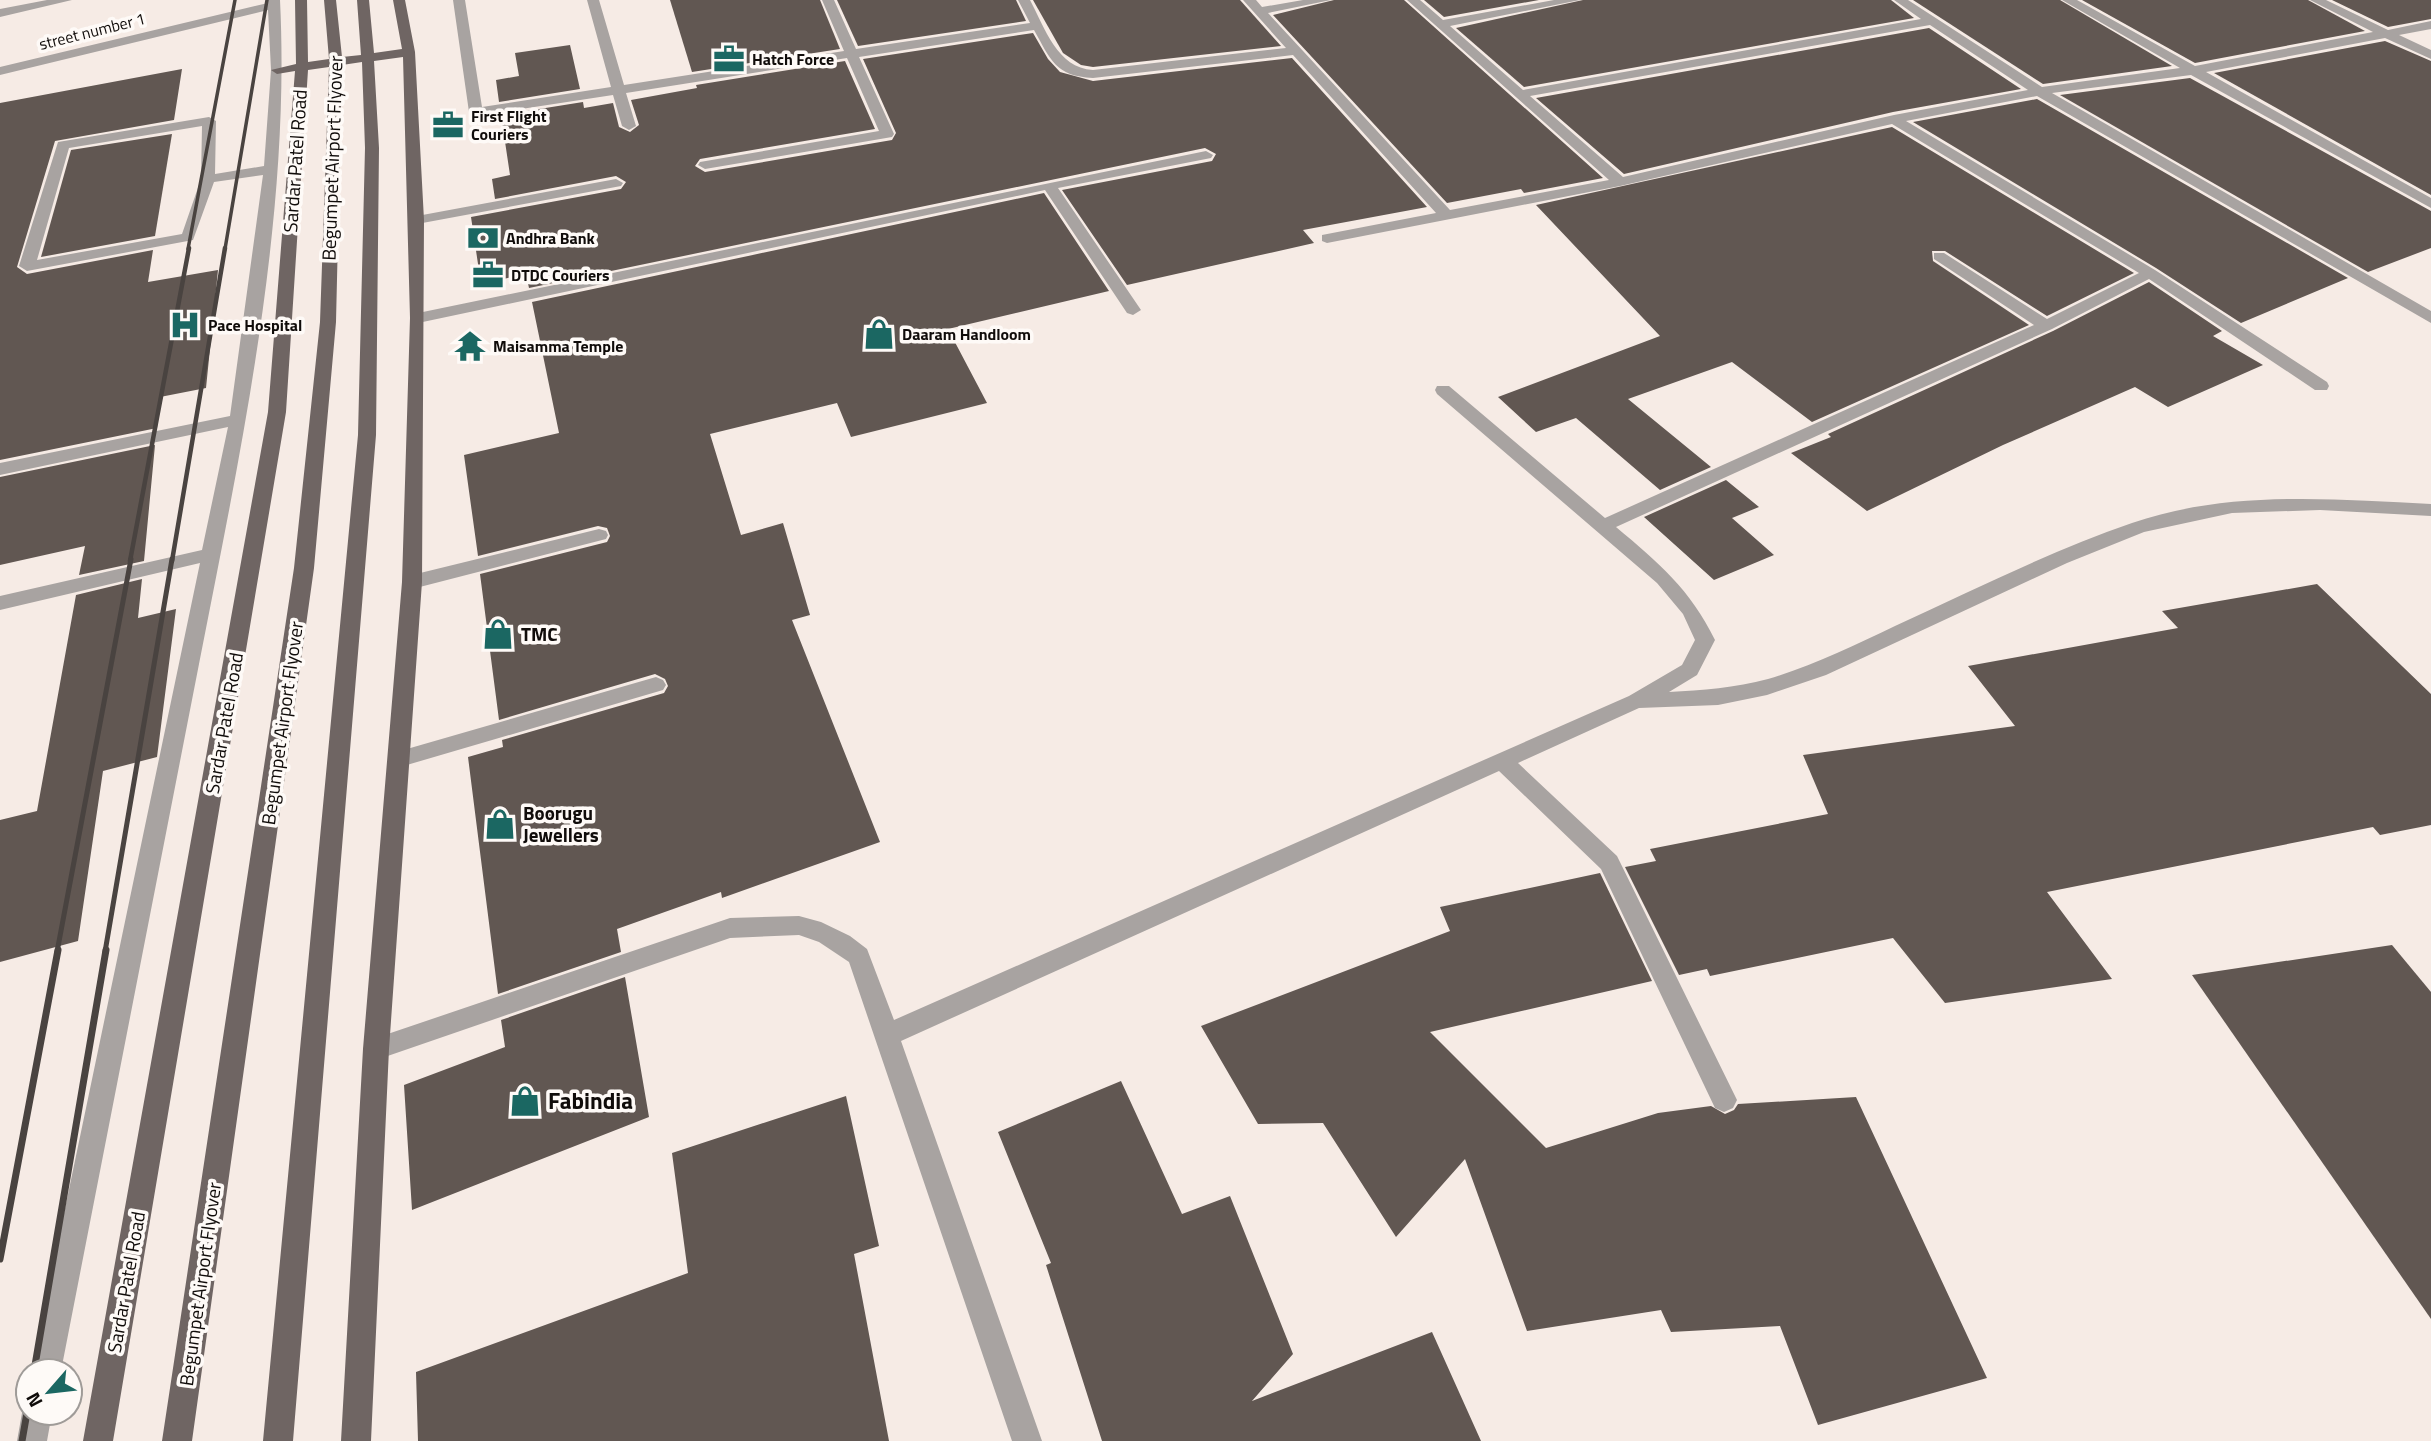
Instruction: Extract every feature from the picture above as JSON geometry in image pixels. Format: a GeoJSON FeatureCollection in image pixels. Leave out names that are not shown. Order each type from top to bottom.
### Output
{"type":"FeatureCollection","features":[{"type":"Feature","properties":{"kind":"main road","name":"Sardar Patel Road"},"geometry":{"type":"LineString","coordinates":[[99,1441],[277,412],[302,67],[301,0]]}},
{"type":"Feature","properties":{"kind":"main road","name":"Begumpet Airport Flyover"},"geometry":{"type":"LineString","coordinates":[[177,1441],[304,568],[328,322],[336,40],[330,0]]}},
{"type":"Feature","properties":{"kind":"main road","name":"Begumpet Airport Flyover"},"geometry":{"type":"LineString","coordinates":[[278,1441],[367,435],[372,148],[363,0]]}},
{"type":"Feature","properties":{"kind":"main road"},"geometry":{"type":"LineString","coordinates":[[356,1441],[376,1049],[412,582],[418,318],[417,220],[409,52],[399,0]]}},
{"type":"Feature","properties":{"kind":"main road"},"geometry":{"type":"LineString","coordinates":[[277,70],[409,52]]}},
{"type":"Feature","properties":{"kind":"street"},"geometry":{"type":"LineString","coordinates":[[0,13],[66,0]]}},
{"type":"Feature","properties":{"kind":"street"},"geometry":{"type":"LineString","coordinates":[[459,0],[476,112],[1039,25]]}},
{"type":"Feature","properties":{"kind":"street"},"geometry":{"type":"LineString","coordinates":[[593,0],[628,126]]}},
{"type":"Feature","properties":{"kind":"street"},"geometry":{"type":"LineString","coordinates":[[705,165],[887,134],[828,0]]}},
{"type":"Feature","properties":{"kind":"street"},"geometry":{"type":"LineString","coordinates":[[1024,0],[1058,62],[1075,73],[1093,74],[1295,51]]}},
{"type":"Feature","properties":{"kind":"street"},"geometry":{"type":"LineString","coordinates":[[1249,0],[1447,216]]}},
{"type":"Feature","properties":{"kind":"street"},"geometry":{"type":"LineString","coordinates":[[1260,11],[1325,0]]}},
{"type":"Feature","properties":{"kind":"street"},"geometry":{"type":"LineString","coordinates":[[1413,0],[1620,182]]}},
{"type":"Feature","properties":{"kind":"street"},"geometry":{"type":"LineString","coordinates":[[1438,24],[1574,0]]}},
{"type":"Feature","properties":{"kind":"street"},"geometry":{"type":"LineString","coordinates":[[1900,0],[2040,92],[2431,318]]}},
{"type":"Feature","properties":{"kind":"street"},"geometry":{"type":"LineString","coordinates":[[2068,0],[2196,69],[2431,204]]}},
{"type":"Feature","properties":{"kind":"street"},"geometry":{"type":"LineString","coordinates":[[2316,0],[2431,55]]}},
{"type":"Feature","properties":{"kind":"street"},"geometry":{"type":"LineString","coordinates":[[49,1357],[239,420],[271,169],[277,70],[274,2]]}},
{"type":"Feature","properties":{"kind":"street","name":"street number 1"},"geometry":{"type":"LineString","coordinates":[[0,71],[274,2]]}},
{"type":"Feature","properties":{"kind":"street"},"geometry":{"type":"LineString","coordinates":[[1520,94],[1931,21]]}},
{"type":"Feature","properties":{"kind":"street"},"geometry":{"type":"LineString","coordinates":[[1327,238],[1620,182],[1894,119],[2040,92],[2196,69],[2431,24]]}},
{"type":"Feature","properties":{"kind":"street"},"geometry":{"type":"LineString","coordinates":[[1894,119],[2150,274],[2321,386]]}},
{"type":"Feature","properties":{"kind":"street"},"geometry":{"type":"LineString","coordinates":[[209,121],[208,180],[188,237],[27,266],[64,145],[209,121]]}},
{"type":"Feature","properties":{"kind":"street"},"geometry":{"type":"LineString","coordinates":[[418,318],[1049,185],[1206,155]]}},
{"type":"Feature","properties":{"kind":"street"},"geometry":{"type":"LineString","coordinates":[[208,180],[271,169]]}},
{"type":"Feature","properties":{"kind":"street"},"geometry":{"type":"LineString","coordinates":[[417,220],[616,183]]}},
{"type":"Feature","properties":{"kind":"street"},"geometry":{"type":"LineString","coordinates":[[1049,185],[1133,310]]}},
{"type":"Feature","properties":{"kind":"street"},"geometry":{"type":"LineString","coordinates":[[1939,256],[2046,326]]}},
{"type":"Feature","properties":{"kind":"street"},"geometry":{"type":"LineString","coordinates":[[1602,526],[2046,326],[2150,274]]}},
{"type":"Feature","properties":{"kind":"street"},"geometry":{"type":"LineString","coordinates":[[887,1035],[1503,762],[1636,701],[1690,670],[1705,640],[1691,611],[1664,578],[1443,390]]}},
{"type":"Feature","properties":{"kind":"street"},"geometry":{"type":"LineString","coordinates":[[0,469],[239,420]]}},
{"type":"Feature","properties":{"kind":"street"},"geometry":{"type":"LineString","coordinates":[[1636,701],[1718,697],[1768,687],[1819,670],[2060,558],[2140,527],[2232,507],[2320,504],[2431,510]]}},
{"type":"Feature","properties":{"kind":"street"},"geometry":{"type":"LineString","coordinates":[[412,582],[599,535]]}},
{"type":"Feature","properties":{"kind":"street"},"geometry":{"type":"LineString","coordinates":[[0,603],[212,554]]}},
{"type":"Feature","properties":{"kind":"street"},"geometry":{"type":"LineString","coordinates":[[400,759],[656,685]]}},
{"type":"Feature","properties":{"kind":"street"},"geometry":{"type":"LineString","coordinates":[[1503,762],[1609,863],[1724,1100]]}},
{"type":"Feature","properties":{"kind":"street"},"geometry":{"type":"LineString","coordinates":[[376,1049],[730,928],[784,922],[831,933],[859,956],[1027,1441]]}},
{"type":"Feature","properties":{"kind":"building"},"geometry":{"type":"Polygon","coordinates":[[[670,0],[820,0],[840,49],[692,72],[670,0]]]}},
{"type":"Feature","properties":{"kind":"building"},"geometry":{"type":"Polygon","coordinates":[[[837,0],[1016,0],[1026,21],[858,46],[837,0]]]}},
{"type":"Feature","properties":{"kind":"building"},"geometry":{"type":"Polygon","coordinates":[[[1033,0],[1240,0],[1281,46],[1093,67],[1081,65],[1063,53],[1033,0]]]}},
{"type":"Feature","properties":{"kind":"building"},"geometry":{"type":"Polygon","coordinates":[[[1334,0],[1404,0],[1603,178],[1524,193],[1521,189],[1447,203],[1273,15],[1334,0]]]}},
{"type":"Feature","properties":{"kind":"building"},"geometry":{"type":"Polygon","coordinates":[[[1424,0],[1539,0],[1444,17],[1424,0]]]}},
{"type":"Feature","properties":{"kind":"building"},"geometry":{"type":"Polygon","coordinates":[[[1583,0],[1891,0],[1914,18],[1524,87],[1456,28],[1583,0]]]}},
{"type":"Feature","properties":{"kind":"building"},"geometry":{"type":"Polygon","coordinates":[[[1913,0],[2060,0],[2172,66],[2043,84],[1913,0]]]}},
{"type":"Feature","properties":{"kind":"building"},"geometry":{"type":"Polygon","coordinates":[[[2082,0],[2308,0],[2365,31],[2195,63],[2082,0]]]}},
{"type":"Feature","properties":{"kind":"building"},"geometry":{"type":"Polygon","coordinates":[[[2332,0],[2431,0],[2431,19],[2388,27],[2332,0]]]}},
{"type":"Feature","properties":{"kind":"building"},"geometry":{"type":"Polygon","coordinates":[[[1929,28],[2021,89],[1893,112],[1624,174],[1536,98],[1929,28]]]}},
{"type":"Feature","properties":{"kind":"building"},"geometry":{"type":"Polygon","coordinates":[[[1033,33],[1048,59],[1060,72],[1093,81],[1292,58],[1427,207],[1303,230],[1314,243],[1127,285],[1062,190],[1212,161],[1216,154],[1205,148],[529,288],[526,274],[481,284],[471,217],[621,189],[626,182],[616,176],[495,199],[492,179],[510,175],[501,115],[583,102],[584,108],[613,103],[619,127],[630,132],[639,125],[631,100],[697,88],[696,85],[845,61],[875,129],[700,159],[695,166],[705,172],[892,140],[896,133],[863,59],[1033,33]]]}},
{"type":"Feature","properties":{"kind":"building"},"geometry":{"type":"Polygon","coordinates":[[[2385,41],[2431,61],[2431,195],[2214,73],[2385,41]]]}},
{"type":"Feature","properties":{"kind":"building"},"geometry":{"type":"Polygon","coordinates":[[[570,45],[580,89],[499,102],[496,80],[519,76],[515,53],[570,45]]]}},
{"type":"Feature","properties":{"kind":"building"},"geometry":{"type":"Polygon","coordinates":[[[182,69],[174,120],[55,141],[17,267],[27,274],[153,250],[148,282],[218,270],[206,388],[160,397],[157,428],[0,460],[0,103],[182,69]]]}},
{"type":"Feature","properties":{"kind":"building"},"geometry":{"type":"Polygon","coordinates":[[[2190,78],[2431,211],[2431,248],[2368,272],[2060,95],[2190,78]]]}},
{"type":"Feature","properties":{"kind":"building"},"geometry":{"type":"Polygon","coordinates":[[[2037,99],[2348,278],[2241,323],[2156,268],[1913,122],[2037,99]]]}},
{"type":"Feature","properties":{"kind":"building"},"geometry":{"type":"Polygon","coordinates":[[[1892,127],[2134,273],[2047,316],[1945,251],[1932,251],[1933,261],[2029,325],[1812,422],[1732,362],[1628,399],[1711,467],[1660,490],[1576,418],[1536,432],[1498,397],[1660,336],[1536,205],[1892,127]]]}},
{"type":"Feature","properties":{"kind":"building"},"geometry":{"type":"Polygon","coordinates":[[[172,134],[155,236],[41,257],[71,150],[172,134]]]}},
{"type":"Feature","properties":{"kind":"building"},"geometry":{"type":"Polygon","coordinates":[[[1044,193],[1109,291],[948,329],[987,403],[851,437],[837,403],[710,434],[741,535],[783,523],[810,615],[792,620],[880,842],[722,898],[721,892],[617,929],[621,952],[498,994],[468,757],[503,747],[502,740],[664,693],[668,686],[665,679],[655,674],[499,720],[480,574],[607,542],[610,536],[607,528],[598,526],[478,556],[464,455],[559,433],[532,302],[1044,193]]]}},
{"type":"Feature","properties":{"kind":"building"},"geometry":{"type":"Polygon","coordinates":[[[2149,282],[2222,331],[2213,336],[2263,365],[2168,407],[2135,387],[2003,445],[1867,511],[1791,453],[1831,437],[1828,434],[2053,331],[2149,282]]]}},
{"type":"Feature","properties":{"kind":"building"},"geometry":{"type":"Polygon","coordinates":[[[155,445],[144,561],[79,575],[85,546],[0,565],[0,477],[155,445]]]}},
{"type":"Feature","properties":{"kind":"building"},"geometry":{"type":"Polygon","coordinates":[[[1726,480],[1759,507],[1732,518],[1774,555],[1714,580],[1644,517],[1726,480]]]}},
{"type":"Feature","properties":{"kind":"building"},"geometry":{"type":"Polygon","coordinates":[[[142,579],[138,618],[176,609],[157,757],[103,771],[78,941],[0,962],[0,820],[37,811],[76,595],[142,579]]]}},
{"type":"Feature","properties":{"kind":"building"},"geometry":{"type":"Polygon","coordinates":[[[2317,584],[2431,694],[2431,825],[2380,835],[2373,827],[2047,892],[2112,979],[1945,1003],[1893,938],[1710,976],[1707,969],[1679,975],[1625,867],[1656,861],[1650,849],[1828,814],[1803,755],[2015,726],[1968,666],[2178,628],[2162,611],[2317,584]]]}},
{"type":"Feature","properties":{"kind":"building"},"geometry":{"type":"Polygon","coordinates":[[[1600,873],[1652,981],[1430,1032],[1546,1148],[1658,1113],[1711,1106],[1725,1114],[1734,1110],[1738,1104],[1856,1097],[1987,1378],[1818,1425],[1780,1326],[1671,1332],[1661,1310],[1527,1331],[1465,1159],[1396,1237],[1323,1123],[1258,1124],[1201,1026],[1450,931],[1440,907],[1600,873]]]}},
{"type":"Feature","properties":{"kind":"building"},"geometry":{"type":"Polygon","coordinates":[[[2392,945],[2431,992],[2431,1319],[2192,975],[2392,945]]]}},
{"type":"Feature","properties":{"kind":"building","name":"Fabindia"},"geometry":{"type":"Polygon","coordinates":[[[625,977],[649,1117],[412,1210],[404,1085],[505,1047],[501,1020],[625,977]]]}},
{"type":"Feature","properties":{"kind":"building"},"geometry":{"type":"Polygon","coordinates":[[[1121,1081],[1182,1214],[1230,1196],[1293,1354],[1252,1401],[1432,1332],[1481,1441],[1102,1441],[1046,1265],[1051,1263],[998,1132],[1121,1081]]]}},
{"type":"Feature","properties":{"kind":"building"},"geometry":{"type":"Polygon","coordinates":[[[846,1096],[879,1246],[854,1254],[889,1441],[418,1441],[416,1372],[688,1273],[672,1153],[846,1096]]]}},
{"type":"Feature","properties":{"kind":"railway"},"geometry":{"type":"LineString","coordinates":[[188,249],[235,0]]}},
{"type":"Feature","properties":{"kind":"railway"},"geometry":{"type":"LineString","coordinates":[[225,249],[267,0]]}},
{"type":"Feature","properties":{"kind":"railway"},"geometry":{"type":"LineString","coordinates":[[130,561],[189,248]]}},
{"type":"Feature","properties":{"kind":"railway"},"geometry":{"type":"LineString","coordinates":[[172,561],[225,248]]}},
{"type":"Feature","properties":{"kind":"railway"},"geometry":{"type":"LineString","coordinates":[[57,952],[131,559]]}},
{"type":"Feature","properties":{"kind":"railway"},"geometry":{"type":"LineString","coordinates":[[105,952],[172,559]]}},
{"type":"Feature","properties":{"kind":"railway"},"geometry":{"type":"LineString","coordinates":[[0,1259],[58,950]]}},
{"type":"Feature","properties":{"kind":"railway"},"geometry":{"type":"LineString","coordinates":[[36,1357],[106,950]]}},
{"type":"Feature","properties":{"kind":"railway"},"geometry":{"type":"LineString","coordinates":[[22,1441],[24,1427]]}},
{"type":"Feature","properties":{"kind":"place","name":"Hatch Force"},"geometry":{"type":"Point","coordinates":[729,59]}},
{"type":"Feature","properties":{"kind":"place","name":"First Flight Couriers"},"geometry":{"type":"Point","coordinates":[448,125]}},
{"type":"Feature","properties":{"kind":"place","name":"Andhra Bank"},"geometry":{"type":"Point","coordinates":[483,238]}},
{"type":"Feature","properties":{"kind":"place","name":"DTDC Couriers"},"geometry":{"type":"Point","coordinates":[488,275]}},
{"type":"Feature","properties":{"kind":"place","name":"Pace Hospital"},"geometry":{"type":"Point","coordinates":[185,325]}},
{"type":"Feature","properties":{"kind":"place","name":"Daaram Handloom"},"geometry":{"type":"Point","coordinates":[879,334]}},
{"type":"Feature","properties":{"kind":"place","name":"Maisamma Temple"},"geometry":{"type":"Point","coordinates":[470,346]}},
{"type":"Feature","properties":{"kind":"place","name":"TMC"},"geometry":{"type":"Point","coordinates":[498,634]}},
{"type":"Feature","properties":{"kind":"place","name":"Boorugu Jewellers"},"geometry":{"type":"Point","coordinates":[500,824]}},
{"type":"Feature","properties":{"kind":"place","name":"Fabindia"},"geometry":{"type":"Point","coordinates":[525,1101]}}]}
